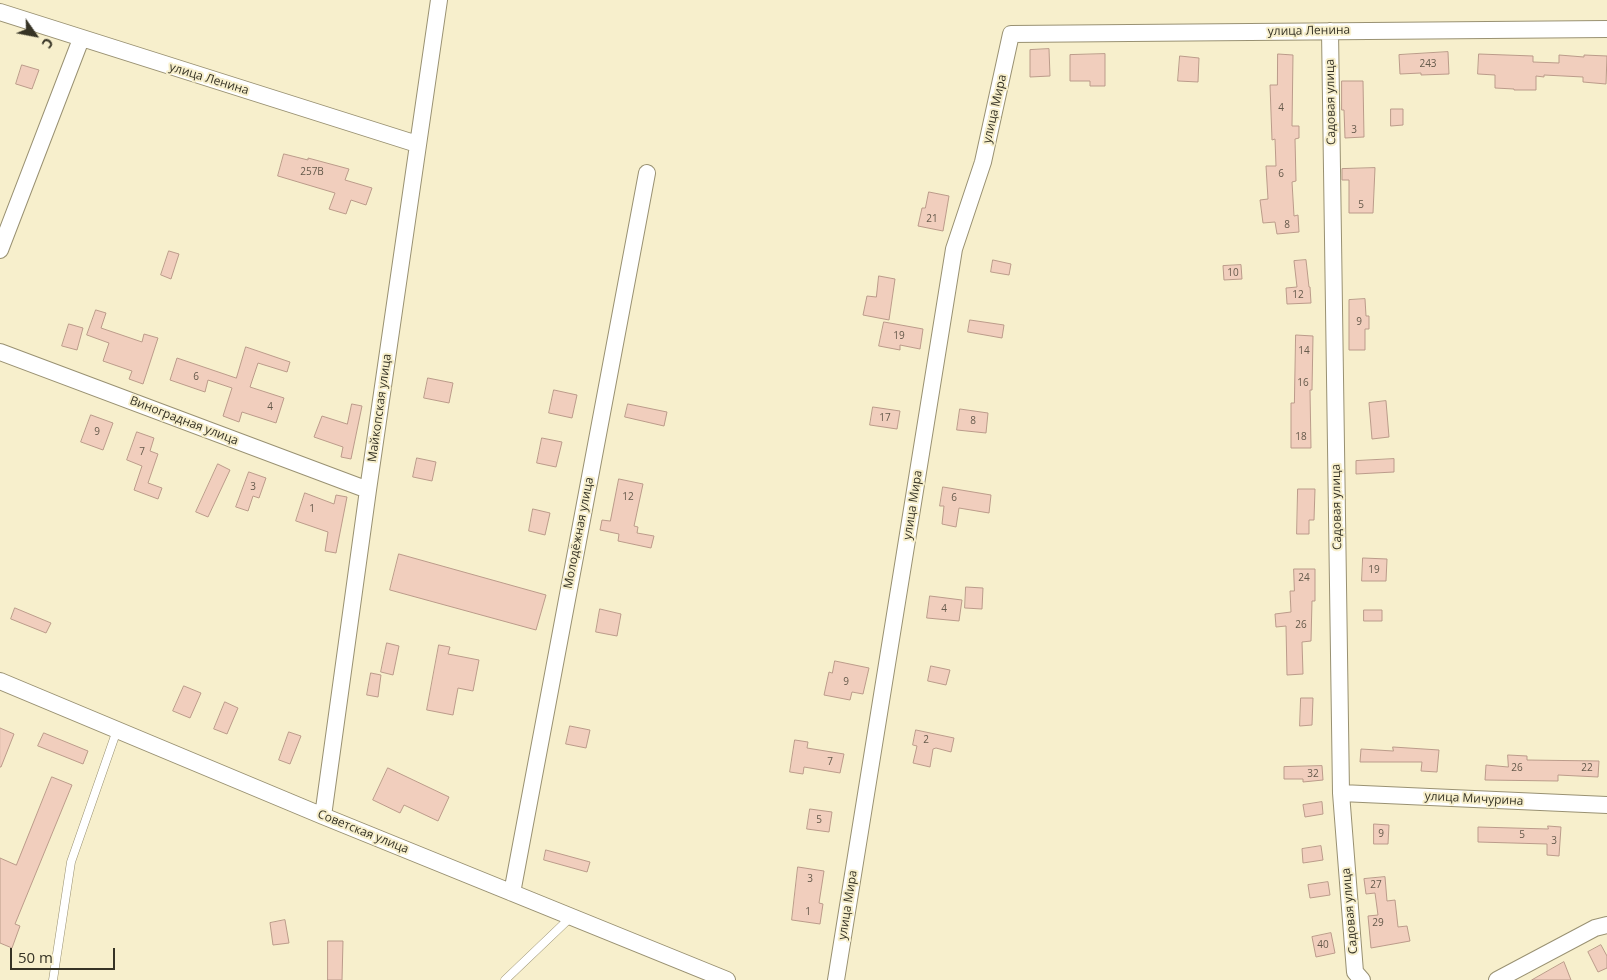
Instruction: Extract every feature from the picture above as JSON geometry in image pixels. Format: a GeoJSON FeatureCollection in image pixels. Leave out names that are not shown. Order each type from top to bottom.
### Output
{"type":"FeatureCollection","features":[{"type":"Feature","properties":{"kind":"street","name":"Майкопская улица"},"geometry":{"type":"LineString","coordinates":[[323,816],[368,490],[440,0]]}},
{"type":"Feature","properties":{"kind":"street","name":"улица Ленина"},"geometry":{"type":"LineString","coordinates":[[0,12],[418,144]]}},
{"type":"Feature","properties":{"kind":"street","name":"улица Ленина"},"geometry":{"type":"LineString","coordinates":[[1011,34],[1607,29]]}},
{"type":"Feature","properties":{"kind":"street","name":"Садовая улица"},"geometry":{"type":"LineString","coordinates":[[1330,30],[1341,793],[1355,972],[1362,980]]}},
{"type":"Feature","properties":{"kind":"street","name":"улица Мира"},"geometry":{"type":"LineString","coordinates":[[836,980],[954,249],[983,162],[1011,34]]}},
{"type":"Feature","properties":{"kind":"street"},"geometry":{"type":"LineString","coordinates":[[0,250],[81,39]]}},
{"type":"Feature","properties":{"kind":"street","name":"Молодёжная улица"},"geometry":{"type":"LineString","coordinates":[[512,893],[647,173]]}},
{"type":"Feature","properties":{"kind":"street","name":"Виноградная улица"},"geometry":{"type":"LineString","coordinates":[[0,352],[368,490]]}},
{"type":"Feature","properties":{"kind":"street","name":"Советская улица"},"geometry":{"type":"LineString","coordinates":[[0,681],[323,816],[727,980]]}},
{"type":"Feature","properties":{"kind":"street","name":"улица Мичурина"},"geometry":{"type":"LineString","coordinates":[[1341,793],[1607,805]]}},
{"type":"Feature","properties":{"kind":"street"},"geometry":{"type":"LineString","coordinates":[[1497,980],[1595,928],[1607,925]]}},
{"type":"Feature","properties":{"kind":"lane"},"geometry":{"type":"LineString","coordinates":[[53,980],[71,862],[117,730]]}},
{"type":"Feature","properties":{"kind":"lane"},"geometry":{"type":"LineString","coordinates":[[505,980],[572,917]]}},
{"type":"Feature","properties":{"kind":"building"},"geometry":{"type":"Polygon","coordinates":[[[1049,49],[1050,76],[1030,77],[1030,50],[1049,49]]]}},
{"type":"Feature","properties":{"kind":"building"},"geometry":{"type":"Polygon","coordinates":[[[1448,52],[1449,74],[1400,74],[1399,55],[1448,52]]]}},
{"type":"Feature","properties":{"kind":"building"},"geometry":{"type":"Polygon","coordinates":[[[1105,54],[1105,86],[1090,86],[1090,81],[1070,81],[1070,55],[1105,54]]]}},
{"type":"Feature","properties":{"kind":"building"},"geometry":{"type":"Polygon","coordinates":[[[1278,54],[1293,55],[1292,126],[1299,126],[1299,138],[1295,139],[1296,181],[1292,182],[1294,216],[1298,215],[1299,232],[1277,234],[1275,222],[1263,223],[1260,200],[1268,199],[1266,166],[1276,166],[1275,139],[1272,140],[1270,85],[1277,85],[1278,54]]]}},
{"type":"Feature","properties":{"kind":"building"},"geometry":{"type":"Polygon","coordinates":[[[1479,54],[1533,56],[1533,62],[1559,63],[1559,55],[1607,56],[1606,84],[1583,82],[1583,77],[1544,75],[1544,77],[1536,76],[1536,90],[1495,88],[1495,75],[1478,74],[1479,54]]]}},
{"type":"Feature","properties":{"kind":"building"},"geometry":{"type":"Polygon","coordinates":[[[1180,56],[1199,58],[1198,82],[1178,81],[1180,56]]]}},
{"type":"Feature","properties":{"kind":"building"},"geometry":{"type":"Polygon","coordinates":[[[22,65],[39,70],[32,89],[16,84],[22,65]]]}},
{"type":"Feature","properties":{"kind":"building"},"geometry":{"type":"Polygon","coordinates":[[[1342,81],[1363,81],[1364,137],[1345,138],[1344,110],[1342,110],[1342,81]]]}},
{"type":"Feature","properties":{"kind":"building"},"geometry":{"type":"Polygon","coordinates":[[[1391,109],[1403,109],[1403,125],[1391,126],[1391,109]]]}},
{"type":"Feature","properties":{"kind":"building"},"geometry":{"type":"Polygon","coordinates":[[[284,154],[349,169],[345,180],[372,188],[366,205],[351,200],[346,214],[329,209],[335,193],[278,176],[284,154]]]}},
{"type":"Feature","properties":{"kind":"building"},"geometry":{"type":"Polygon","coordinates":[[[1375,168],[1373,213],[1349,213],[1349,180],[1342,180],[1342,169],[1375,168]]]}},
{"type":"Feature","properties":{"kind":"building"},"geometry":{"type":"Polygon","coordinates":[[[929,192],[949,196],[943,231],[918,226],[922,208],[925,208],[929,192]]]}},
{"type":"Feature","properties":{"kind":"building"},"geometry":{"type":"Polygon","coordinates":[[[169,251],[179,254],[171,279],[161,275],[169,251]]]}},
{"type":"Feature","properties":{"kind":"building"},"geometry":{"type":"Polygon","coordinates":[[[993,260],[1011,264],[1009,275],[991,272],[993,260]]]}},
{"type":"Feature","properties":{"kind":"building"},"geometry":{"type":"Polygon","coordinates":[[[1306,260],[1311,303],[1287,304],[1286,288],[1297,287],[1294,261],[1306,260]]]}},
{"type":"Feature","properties":{"kind":"building"},"geometry":{"type":"Polygon","coordinates":[[[1241,265],[1242,279],[1224,280],[1223,266],[1241,265]]]}},
{"type":"Feature","properties":{"kind":"building"},"geometry":{"type":"Polygon","coordinates":[[[879,276],[895,279],[889,320],[863,315],[867,296],[876,297],[879,276]]]}},
{"type":"Feature","properties":{"kind":"building"},"geometry":{"type":"Polygon","coordinates":[[[1365,299],[1366,316],[1369,316],[1369,329],[1365,329],[1365,350],[1349,350],[1349,300],[1365,299]]]}},
{"type":"Feature","properties":{"kind":"building"},"geometry":{"type":"Polygon","coordinates":[[[96,310],[106,313],[101,328],[142,342],[144,334],[158,338],[143,384],[129,379],[132,371],[103,361],[109,343],[87,335],[96,310]]]}},
{"type":"Feature","properties":{"kind":"building"},"geometry":{"type":"Polygon","coordinates":[[[970,320],[1004,325],[1002,338],[968,332],[970,320]]]}},
{"type":"Feature","properties":{"kind":"building"},"geometry":{"type":"Polygon","coordinates":[[[884,322],[923,329],[920,349],[900,345],[900,350],[879,346],[884,322]]]}},
{"type":"Feature","properties":{"kind":"building"},"geometry":{"type":"Polygon","coordinates":[[[69,324],[83,328],[77,350],[62,346],[69,324]]]}},
{"type":"Feature","properties":{"kind":"building"},"geometry":{"type":"Polygon","coordinates":[[[1296,335],[1313,336],[1312,390],[1310,390],[1311,448],[1291,448],[1291,403],[1294,403],[1296,335]]]}},
{"type":"Feature","properties":{"kind":"building"},"geometry":{"type":"Polygon","coordinates":[[[246,347],[290,362],[287,372],[258,363],[250,387],[284,398],[276,423],[242,412],[239,422],[223,416],[232,388],[208,380],[205,392],[170,380],[177,358],[236,378],[246,347]]]}},
{"type":"Feature","properties":{"kind":"building"},"geometry":{"type":"Polygon","coordinates":[[[428,378],[453,383],[449,403],[424,398],[428,378]]]}},
{"type":"Feature","properties":{"kind":"building"},"geometry":{"type":"Polygon","coordinates":[[[554,390],[577,395],[572,418],[549,413],[554,390]]]}},
{"type":"Feature","properties":{"kind":"building"},"geometry":{"type":"Polygon","coordinates":[[[1386,401],[1389,437],[1372,439],[1369,403],[1386,401]]]}},
{"type":"Feature","properties":{"kind":"building"},"geometry":{"type":"Polygon","coordinates":[[[352,404],[362,406],[351,459],[341,457],[343,447],[314,437],[322,416],[347,424],[352,404]]]}},
{"type":"Feature","properties":{"kind":"building"},"geometry":{"type":"Polygon","coordinates":[[[628,404],[667,412],[664,426],[625,417],[628,404]]]}},
{"type":"Feature","properties":{"kind":"building"},"geometry":{"type":"Polygon","coordinates":[[[873,407],[900,411],[897,429],[870,425],[873,407]]]}},
{"type":"Feature","properties":{"kind":"building"},"geometry":{"type":"Polygon","coordinates":[[[960,409],[988,413],[986,433],[957,430],[960,409]]]}},
{"type":"Feature","properties":{"kind":"building"},"geometry":{"type":"Polygon","coordinates":[[[91,415],[113,423],[103,450],[81,442],[91,415]]]}},
{"type":"Feature","properties":{"kind":"building"},"geometry":{"type":"Polygon","coordinates":[[[137,432],[154,438],[150,451],[158,454],[148,483],[162,488],[158,499],[134,490],[142,466],[127,460],[137,432]]]}},
{"type":"Feature","properties":{"kind":"building"},"geometry":{"type":"Polygon","coordinates":[[[542,438],[562,442],[556,467],[537,463],[542,438]]]}},
{"type":"Feature","properties":{"kind":"building"},"geometry":{"type":"Polygon","coordinates":[[[417,458],[436,462],[432,481],[413,477],[417,458]]]}},
{"type":"Feature","properties":{"kind":"building"},"geometry":{"type":"Polygon","coordinates":[[[1394,459],[1394,472],[1356,474],[1356,461],[1394,459]]]}},
{"type":"Feature","properties":{"kind":"building"},"geometry":{"type":"Polygon","coordinates":[[[218,464],[230,470],[208,517],[196,512],[218,464]]]}},
{"type":"Feature","properties":{"kind":"building"},"geometry":{"type":"Polygon","coordinates":[[[249,472],[266,478],[259,498],[253,496],[248,511],[236,507],[249,472]]]}},
{"type":"Feature","properties":{"kind":"building"},"geometry":{"type":"Polygon","coordinates":[[[619,479],[643,484],[634,526],[638,527],[637,533],[654,536],[651,548],[618,541],[619,534],[600,530],[602,520],[610,521],[619,479]]]}},
{"type":"Feature","properties":{"kind":"building"},"geometry":{"type":"Polygon","coordinates":[[[943,487],[991,495],[989,513],[959,508],[956,527],[942,524],[944,506],[940,506],[943,487]]]}},
{"type":"Feature","properties":{"kind":"building"},"geometry":{"type":"Polygon","coordinates":[[[1298,489],[1315,489],[1314,520],[1309,520],[1309,534],[1297,534],[1298,489]]]}},
{"type":"Feature","properties":{"kind":"building"},"geometry":{"type":"Polygon","coordinates":[[[305,493],[334,504],[336,495],[347,497],[336,553],[325,551],[328,532],[296,521],[305,493]]]}},
{"type":"Feature","properties":{"kind":"building"},"geometry":{"type":"Polygon","coordinates":[[[533,509],[550,513],[545,535],[529,531],[533,509]]]}},
{"type":"Feature","properties":{"kind":"building"},"geometry":{"type":"Polygon","coordinates":[[[399,554],[546,595],[536,630],[390,590],[399,554]]]}},
{"type":"Feature","properties":{"kind":"building"},"geometry":{"type":"Polygon","coordinates":[[[1363,558],[1387,559],[1386,581],[1362,581],[1363,558]]]}},
{"type":"Feature","properties":{"kind":"building"},"geometry":{"type":"Polygon","coordinates":[[[1294,569],[1315,569],[1315,601],[1312,601],[1311,641],[1302,642],[1303,674],[1287,675],[1286,626],[1276,627],[1275,614],[1291,612],[1290,591],[1294,591],[1294,569]]]}},
{"type":"Feature","properties":{"kind":"building"},"geometry":{"type":"Polygon","coordinates":[[[966,587],[983,588],[982,609],[965,608],[966,587]]]}},
{"type":"Feature","properties":{"kind":"building"},"geometry":{"type":"Polygon","coordinates":[[[930,596],[962,600],[959,621],[927,618],[930,596]]]}},
{"type":"Feature","properties":{"kind":"building"},"geometry":{"type":"Polygon","coordinates":[[[15,608],[51,623],[46,633],[11,619],[15,608]]]}},
{"type":"Feature","properties":{"kind":"building"},"geometry":{"type":"Polygon","coordinates":[[[600,609],[621,614],[617,636],[596,632],[600,609]]]}},
{"type":"Feature","properties":{"kind":"building"},"geometry":{"type":"Polygon","coordinates":[[[1364,610],[1382,610],[1382,621],[1364,621],[1364,610]]]}},
{"type":"Feature","properties":{"kind":"building"},"geometry":{"type":"Polygon","coordinates":[[[387,643],[399,646],[393,675],[381,672],[387,643]]]}},
{"type":"Feature","properties":{"kind":"building"},"geometry":{"type":"Polygon","coordinates":[[[439,645],[450,647],[448,654],[479,660],[473,691],[458,688],[453,715],[427,710],[439,645]]]}},
{"type":"Feature","properties":{"kind":"building"},"geometry":{"type":"Polygon","coordinates":[[[835,661],[869,668],[863,694],[852,692],[850,700],[824,695],[829,672],[832,673],[835,661]]]}},
{"type":"Feature","properties":{"kind":"building"},"geometry":{"type":"Polygon","coordinates":[[[931,666],[950,670],[946,685],[928,681],[931,666]]]}},
{"type":"Feature","properties":{"kind":"building"},"geometry":{"type":"Polygon","coordinates":[[[371,673],[381,675],[378,697],[367,695],[371,673]]]}},
{"type":"Feature","properties":{"kind":"building"},"geometry":{"type":"Polygon","coordinates":[[[184,686],[201,693],[190,718],[173,711],[184,686]]]}},
{"type":"Feature","properties":{"kind":"building"},"geometry":{"type":"Polygon","coordinates":[[[1301,698],[1313,698],[1312,725],[1300,726],[1301,698]]]}},
{"type":"Feature","properties":{"kind":"building"},"geometry":{"type":"Polygon","coordinates":[[[225,702],[238,708],[227,734],[214,729],[225,702]]]}},
{"type":"Feature","properties":{"kind":"building"},"geometry":{"type":"Polygon","coordinates":[[[570,726],[590,730],[586,748],[566,744],[570,726]]]}},
{"type":"Feature","properties":{"kind":"building"},"geometry":{"type":"Polygon","coordinates":[[[0,728],[14,734],[1,767],[0,767],[0,728]]]}},
{"type":"Feature","properties":{"kind":"building"},"geometry":{"type":"Polygon","coordinates":[[[916,730],[954,738],[951,752],[933,749],[930,767],[913,763],[917,746],[913,745],[916,730]]]}},
{"type":"Feature","properties":{"kind":"building"},"geometry":{"type":"Polygon","coordinates":[[[289,732],[301,736],[290,764],[279,760],[289,732]]]}},
{"type":"Feature","properties":{"kind":"building"},"geometry":{"type":"Polygon","coordinates":[[[44,733],[88,751],[83,764],[38,746],[44,733]]]}},
{"type":"Feature","properties":{"kind":"building"},"geometry":{"type":"Polygon","coordinates":[[[795,740],[808,742],[807,748],[844,754],[840,773],[804,767],[803,774],[790,772],[795,740]]]}},
{"type":"Feature","properties":{"kind":"building"},"geometry":{"type":"Polygon","coordinates":[[[1393,747],[1439,750],[1437,772],[1421,771],[1422,762],[1360,762],[1361,749],[1393,751],[1393,747]]]}},
{"type":"Feature","properties":{"kind":"building"},"geometry":{"type":"Polygon","coordinates":[[[1508,755],[1527,756],[1527,760],[1599,761],[1598,777],[1558,775],[1558,781],[1485,780],[1486,765],[1508,767],[1508,755]]]}},
{"type":"Feature","properties":{"kind":"building"},"geometry":{"type":"Polygon","coordinates":[[[1322,766],[1323,780],[1303,782],[1303,779],[1284,779],[1284,767],[1322,766]]]}},
{"type":"Feature","properties":{"kind":"building"},"geometry":{"type":"Polygon","coordinates":[[[388,768],[449,797],[438,821],[404,805],[400,813],[373,800],[388,768]]]}},
{"type":"Feature","properties":{"kind":"building"},"geometry":{"type":"Polygon","coordinates":[[[52,777],[72,785],[15,924],[20,926],[12,948],[0,943],[0,858],[16,865],[52,777]]]}},
{"type":"Feature","properties":{"kind":"building"},"geometry":{"type":"Polygon","coordinates":[[[1322,802],[1323,814],[1305,817],[1303,805],[1322,802]]]}},
{"type":"Feature","properties":{"kind":"building"},"geometry":{"type":"Polygon","coordinates":[[[810,809],[832,812],[829,832],[807,829],[810,809]]]}},
{"type":"Feature","properties":{"kind":"building"},"geometry":{"type":"Polygon","coordinates":[[[1374,824],[1389,825],[1388,844],[1374,844],[1374,824]]]}},
{"type":"Feature","properties":{"kind":"building"},"geometry":{"type":"Polygon","coordinates":[[[1548,826],[1561,827],[1559,856],[1547,855],[1547,844],[1478,842],[1478,827],[1548,829],[1548,826]]]}},
{"type":"Feature","properties":{"kind":"building"},"geometry":{"type":"Polygon","coordinates":[[[1321,846],[1323,860],[1303,863],[1302,849],[1321,846]]]}},
{"type":"Feature","properties":{"kind":"building"},"geometry":{"type":"Polygon","coordinates":[[[546,850],[590,862],[587,872],[544,860],[546,850]]]}},
{"type":"Feature","properties":{"kind":"building"},"geometry":{"type":"Polygon","coordinates":[[[798,867],[824,871],[819,903],[823,904],[820,924],[792,920],[798,867]]]}},
{"type":"Feature","properties":{"kind":"building"},"geometry":{"type":"Polygon","coordinates":[[[1385,877],[1387,901],[1395,900],[1398,927],[1407,926],[1410,941],[1371,948],[1368,916],[1378,915],[1375,893],[1366,894],[1364,879],[1385,877]]]}},
{"type":"Feature","properties":{"kind":"building"},"geometry":{"type":"Polygon","coordinates":[[[1328,882],[1330,895],[1310,898],[1308,885],[1328,882]]]}},
{"type":"Feature","properties":{"kind":"building"},"geometry":{"type":"Polygon","coordinates":[[[285,920],[289,943],[273,945],[270,923],[285,920]]]}},
{"type":"Feature","properties":{"kind":"building"},"geometry":{"type":"Polygon","coordinates":[[[1331,933],[1335,953],[1316,957],[1312,937],[1331,933]]]}},
{"type":"Feature","properties":{"kind":"building"},"geometry":{"type":"Polygon","coordinates":[[[328,941],[343,941],[342,980],[328,980],[328,941]]]}},
{"type":"Feature","properties":{"kind":"building"},"geometry":{"type":"Polygon","coordinates":[[[1601,945],[1607,956],[1607,968],[1598,972],[1588,952],[1601,945]]]}},
{"type":"Feature","properties":{"kind":"building"},"geometry":{"type":"Polygon","coordinates":[[[1564,962],[1571,980],[1532,980],[1564,962]]]}}]}
